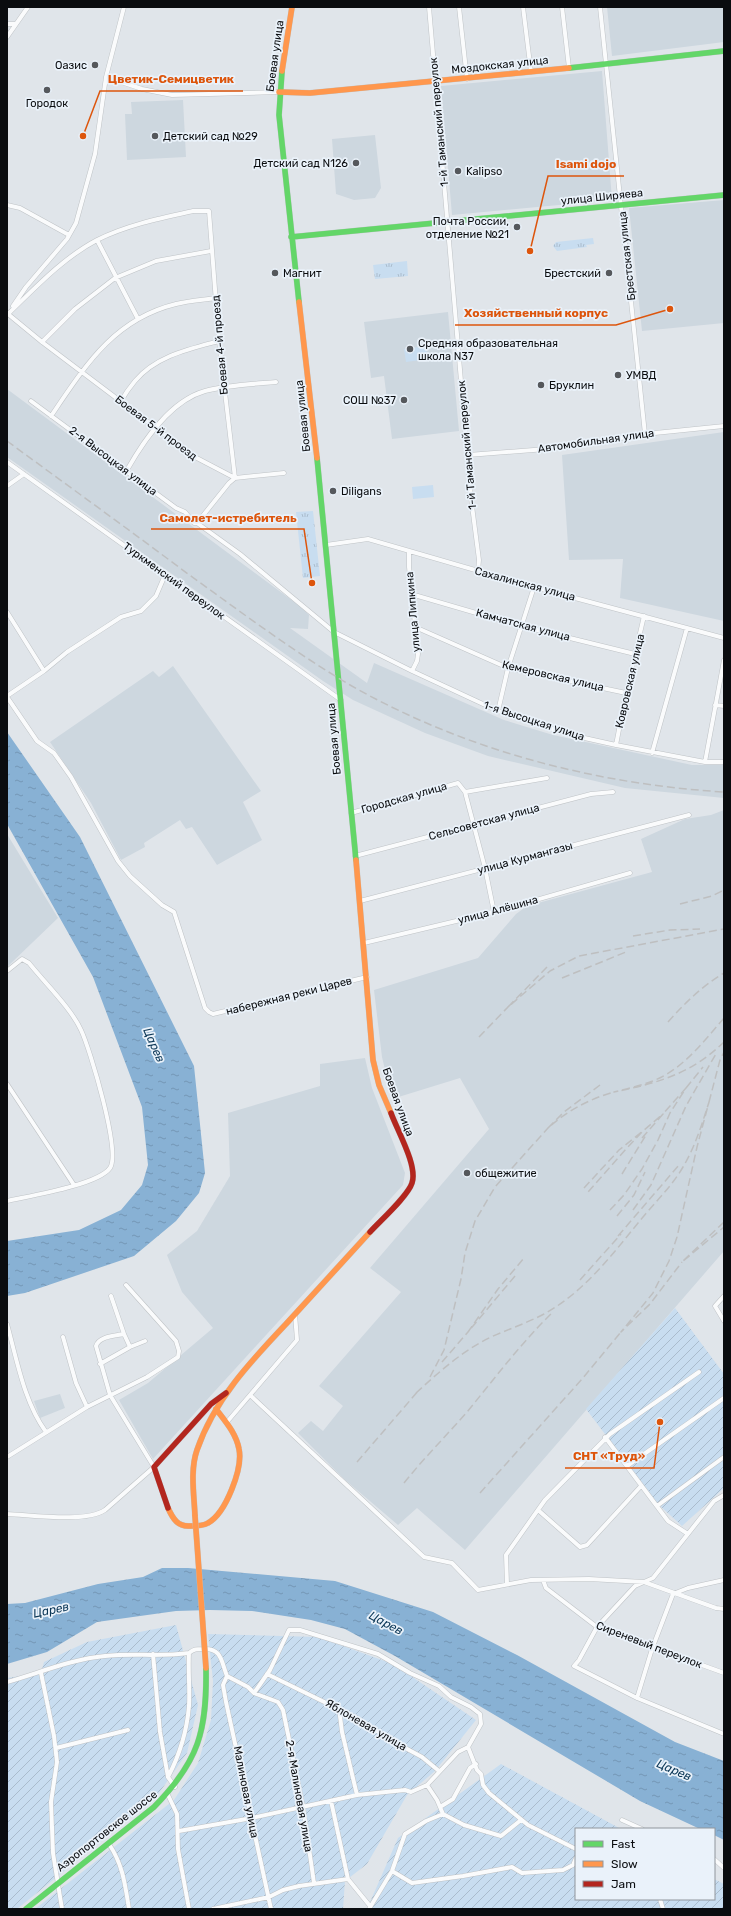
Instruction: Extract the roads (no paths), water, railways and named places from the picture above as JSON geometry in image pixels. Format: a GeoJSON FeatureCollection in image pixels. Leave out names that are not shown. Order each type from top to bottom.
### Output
{"type":"FeatureCollection","features":[{"type":"Feature","properties":{"kind":"main road","name":"Боевая улица"},"geometry":{"type":"LineString","coordinates":[[227,1393],[257,1356],[413,1185],[414,1175],[412,1165],[379,1085],[373,1060],[364,943],[326,545],[291,237],[279,115],[279,92],[292,7]]}},
{"type":"Feature","properties":{"kind":"main road","name":"Моздокская улица"},"geometry":{"type":"LineString","coordinates":[[279,92],[310,93],[436,82],[724,51]]}},
{"type":"Feature","properties":{"kind":"main road","name":"улица Ширяева"},"geometry":{"type":"LineString","coordinates":[[291,237],[724,195]]}},
{"type":"Feature","properties":{"kind":"main road","name":"Аэропортовское шоссе"},"geometry":{"type":"LineString","coordinates":[[26,1909],[57,1883],[109,1844],[168,1795],[187,1769],[202,1733],[206,1701],[206,1668],[193,1468],[208,1423],[227,1393]]}},
{"type":"Feature","properties":{"kind":"main road"},"geometry":{"type":"LineString","coordinates":[[216,1409],[227,1422],[238,1445],[240,1461],[234,1482],[222,1507],[211,1521],[203,1526],[186,1527],[178,1524],[171,1515],[154,1466],[217,1398],[227,1393]]}},
{"type":"Feature","properties":{"kind":"main road"},"geometry":{"type":"LineString","coordinates":[[196,1421],[208,1423]]}},
{"type":"Feature","properties":{"kind":"street"},"geometry":{"type":"LineString","coordinates":[[7,37],[28,7]]}},
{"type":"Feature","properties":{"kind":"street"},"geometry":{"type":"LineString","coordinates":[[8,314],[26,287],[69,235],[76,223],[95,154],[106,77],[124,7]]}},
{"type":"Feature","properties":{"kind":"street","name":"1-й Таманский переулок"},"geometry":{"type":"LineString","coordinates":[[429,7],[471,498],[479,560],[478,571]]}},
{"type":"Feature","properties":{"kind":"street"},"geometry":{"type":"LineString","coordinates":[[459,7],[467,79]]}},
{"type":"Feature","properties":{"kind":"street"},"geometry":{"type":"LineString","coordinates":[[523,7],[531,72]]}},
{"type":"Feature","properties":{"kind":"street"},"geometry":{"type":"LineString","coordinates":[[562,7],[569,68]]}},
{"type":"Feature","properties":{"kind":"street","name":"Брестская улица"},"geometry":{"type":"LineString","coordinates":[[600,7],[622,204],[645,434]]}},
{"type":"Feature","properties":{"kind":"street"},"geometry":{"type":"LineString","coordinates":[[7,24],[15,24]]}},
{"type":"Feature","properties":{"kind":"street"},"geometry":{"type":"LineString","coordinates":[[106,77],[142,89],[172,95],[279,92]]}},
{"type":"Feature","properties":{"kind":"street"},"geometry":{"type":"LineString","coordinates":[[7,206],[20,208],[69,235]]}},
{"type":"Feature","properties":{"kind":"street","name":"Боевая 4-й проезд"},"geometry":{"type":"LineString","coordinates":[[97,240],[148,221],[193,211],[209,211],[219,341],[235,478]]}},
{"type":"Feature","properties":{"kind":"street"},"geometry":{"type":"LineString","coordinates":[[8,314],[60,264],[97,240],[115,278],[138,319]]}},
{"type":"Feature","properties":{"kind":"street"},"geometry":{"type":"LineString","coordinates":[[42,342],[75,309],[115,278],[156,261],[211,251]]}},
{"type":"Feature","properties":{"kind":"street"},"geometry":{"type":"LineString","coordinates":[[51,416],[82,371],[108,340],[138,319],[176,304],[216,298]]}},
{"type":"Feature","properties":{"kind":"street","name":"Боевая 5-й проезд"},"geometry":{"type":"LineString","coordinates":[[8,314],[42,342],[193,456],[235,478]]}},
{"type":"Feature","properties":{"kind":"street"},"geometry":{"type":"LineString","coordinates":[[120,401],[136,380],[161,360],[189,349],[219,341]]}},
{"type":"Feature","properties":{"kind":"street"},"geometry":{"type":"LineString","coordinates":[[126,470],[156,427],[168,413],[187,398],[205,391],[276,382]]}},
{"type":"Feature","properties":{"kind":"street","name":"2-я Высоцкая улица"},"geometry":{"type":"LineString","coordinates":[[32,401],[176,508],[185,512],[192,522],[198,523]]}},
{"type":"Feature","properties":{"kind":"street","name":"Автомобильная улица"},"geometry":{"type":"LineString","coordinates":[[468,455],[559,448],[645,434],[724,426]]}},
{"type":"Feature","properties":{"kind":"street","name":"Туркменский переулок"},"geometry":{"type":"LineString","coordinates":[[7,462],[341,700]]}},
{"type":"Feature","properties":{"kind":"street"},"geometry":{"type":"LineString","coordinates":[[284,473],[235,478],[229,483],[198,523],[240,554],[334,632]]}},
{"type":"Feature","properties":{"kind":"street"},"geometry":{"type":"LineString","coordinates":[[7,486],[24,474]]}},
{"type":"Feature","properties":{"kind":"street","name":"Сахалинская улица"},"geometry":{"type":"LineString","coordinates":[[326,545],[368,540],[534,587],[724,638]]}},
{"type":"Feature","properties":{"kind":"street","name":"улица Липкина"},"geometry":{"type":"LineString","coordinates":[[409,552],[411,594],[418,654],[412,671]]}},
{"type":"Feature","properties":{"kind":"street"},"geometry":{"type":"LineString","coordinates":[[7,697],[44,671],[67,652],[120,617],[141,611],[156,596],[165,575]]}},
{"type":"Feature","properties":{"kind":"street"},"geometry":{"type":"LineString","coordinates":[[498,711],[508,668],[534,587]]}},
{"type":"Feature","properties":{"kind":"street","name":"Камчатская улица"},"geometry":{"type":"LineString","coordinates":[[411,594],[521,626],[634,654]]}},
{"type":"Feature","properties":{"kind":"street"},"geometry":{"type":"LineString","coordinates":[[7,612],[44,671]]}},
{"type":"Feature","properties":{"kind":"street","name":"Ковровская улица"},"geometry":{"type":"LineString","coordinates":[[616,746],[634,654],[644,616]]}},
{"type":"Feature","properties":{"kind":"street","name":"Кемеровская улица"},"geometry":{"type":"LineString","coordinates":[[415,627],[508,668],[626,693]]}},
{"type":"Feature","properties":{"kind":"street"},"geometry":{"type":"LineString","coordinates":[[652,753],[687,628]]}},
{"type":"Feature","properties":{"kind":"street","name":"1-я Высоцкая улица"},"geometry":{"type":"LineString","coordinates":[[334,632],[412,671],[498,711],[571,735],[616,746],[705,762],[724,762]]}},
{"type":"Feature","properties":{"kind":"street"},"geometry":{"type":"LineString","coordinates":[[705,762],[714,705],[724,660]]}},
{"type":"Feature","properties":{"kind":"street","name":"набережная реки Царев"},"geometry":{"type":"LineString","coordinates":[[7,697],[37,741],[54,753],[71,777],[118,861],[136,881],[162,905],[174,912],[205,1008],[209,1012],[213,1014],[367,977]]}},
{"type":"Feature","properties":{"kind":"street"},"geometry":{"type":"LineString","coordinates":[[714,705],[724,706]]}},
{"type":"Feature","properties":{"kind":"street","name":"Городская улица"},"geometry":{"type":"LineString","coordinates":[[351,813],[458,783],[465,792],[547,778]]}},
{"type":"Feature","properties":{"kind":"street"},"geometry":{"type":"LineString","coordinates":[[465,792],[485,868],[494,912]]}},
{"type":"Feature","properties":{"kind":"street","name":"Сельсоветская улица"},"geometry":{"type":"LineString","coordinates":[[355,856],[591,794],[613,792]]}},
{"type":"Feature","properties":{"kind":"street","name":"улица Курмангазы"},"geometry":{"type":"LineString","coordinates":[[360,901],[690,815]]}},
{"type":"Feature","properties":{"kind":"street","name":"улица Алёшина"},"geometry":{"type":"LineString","coordinates":[[364,943],[494,912],[630,873]]}},
{"type":"Feature","properties":{"kind":"street"},"geometry":{"type":"LineString","coordinates":[[7,971],[22,959],[29,963],[81,1029],[99,1080],[110,1134],[110,1167],[106,1172],[87,1182],[7,1201]]}},
{"type":"Feature","properties":{"kind":"street"},"geometry":{"type":"LineString","coordinates":[[7,1084],[74,1185]]}},
{"type":"Feature","properties":{"kind":"street"},"geometry":{"type":"LineString","coordinates":[[7,1457],[87,1407],[147,1377],[178,1357],[179,1351],[176,1341],[126,1285]]}},
{"type":"Feature","properties":{"kind":"street"},"geometry":{"type":"LineString","coordinates":[[111,1296],[130,1347]]}},
{"type":"Feature","properties":{"kind":"street"},"geometry":{"type":"LineString","coordinates":[[724,1296],[715,1306],[724,1321]]}},
{"type":"Feature","properties":{"kind":"street"},"geometry":{"type":"LineString","coordinates":[[227,1422],[297,1340],[295,1314]]}},
{"type":"Feature","properties":{"kind":"street"},"geometry":{"type":"LineString","coordinates":[[7,1324],[30,1403],[39,1422],[46,1432]]}},
{"type":"Feature","properties":{"kind":"street"},"geometry":{"type":"LineString","coordinates":[[7,1514],[80,1517],[98,1514],[105,1510],[154,1466],[110,1395],[100,1364],[96,1346],[97,1342],[124,1334]]}},
{"type":"Feature","properties":{"kind":"street"},"geometry":{"type":"LineString","coordinates":[[63,1337],[76,1383],[87,1407]]}},
{"type":"Feature","properties":{"kind":"street"},"geometry":{"type":"LineString","coordinates":[[100,1364],[130,1347],[145,1341]]}},
{"type":"Feature","properties":{"kind":"street"},"geometry":{"type":"LineString","coordinates":[[7,1345],[12,1343]]}},
{"type":"Feature","properties":{"kind":"street"},"geometry":{"type":"LineString","coordinates":[[507,1584],[506,1555],[545,1500],[605,1437],[699,1372]]}},
{"type":"Feature","properties":{"kind":"street"},"geometry":{"type":"LineString","coordinates":[[250,1395],[424,1557],[452,1563],[478,1590],[507,1584],[543,1580],[589,1579],[644,1582],[674,1594],[724,1609]]}},
{"type":"Feature","properties":{"kind":"street"},"geometry":{"type":"LineString","coordinates":[[627,1466],[724,1398]]}},
{"type":"Feature","properties":{"kind":"street"},"geometry":{"type":"LineString","coordinates":[[605,1437],[668,1521],[688,1534]]}},
{"type":"Feature","properties":{"kind":"street"},"geometry":{"type":"LineString","coordinates":[[657,1506],[724,1457]]}},
{"type":"Feature","properties":{"kind":"street"},"geometry":{"type":"LineString","coordinates":[[538,1510],[580,1547],[588,1545],[641,1486]]}},
{"type":"Feature","properties":{"kind":"street"},"geometry":{"type":"LineString","coordinates":[[724,1494],[714,1501],[653,1578],[635,1586],[597,1627],[579,1660],[574,1666],[637,1698],[724,1734]]}},
{"type":"Feature","properties":{"kind":"street","name":"Сиреневый переулок"},"geometry":{"type":"LineString","coordinates":[[543,1580],[546,1588],[597,1627],[724,1673]]}},
{"type":"Feature","properties":{"kind":"street"},"geometry":{"type":"LineString","coordinates":[[637,1698],[653,1648],[674,1594],[688,1588],[724,1580]]}},
{"type":"Feature","properties":{"kind":"street"},"geometry":{"type":"LineString","coordinates":[[7,1682],[72,1662],[105,1656],[153,1654],[172,1656],[189,1653],[194,1649],[212,1648],[219,1653],[227,1676],[248,1687],[254,1693],[267,1674],[289,1630],[300,1630],[378,1654],[410,1674],[439,1686],[451,1697],[471,1707],[480,1714],[481,1724],[468,1747],[458,1752],[427,1785],[412,1792],[405,1790],[357,1795],[252,1818],[179,1831]]}},
{"type":"Feature","properties":{"kind":"street"},"geometry":{"type":"LineString","coordinates":[[168,1777],[175,1764],[181,1746],[189,1705],[189,1653]]}},
{"type":"Feature","properties":{"kind":"street"},"geometry":{"type":"LineString","coordinates":[[153,1654],[160,1732],[168,1777],[175,1787]]}},
{"type":"Feature","properties":{"kind":"street"},"geometry":{"type":"LineString","coordinates":[[41,1672],[56,1748],[57,1762],[51,1802],[53,1853],[62,1909]]}},
{"type":"Feature","properties":{"kind":"street","name":"Яблоневая улица"},"geometry":{"type":"LineString","coordinates":[[267,1674],[339,1708],[422,1757],[439,1771]]}},
{"type":"Feature","properties":{"kind":"street","name":"Малиновая улица"},"geometry":{"type":"LineString","coordinates":[[227,1676],[223,1685],[226,1702],[271,1909]]}},
{"type":"Feature","properties":{"kind":"street","name":"2-я Малиновая улица"},"geometry":{"type":"LineString","coordinates":[[254,1693],[278,1702],[283,1710],[303,1807],[314,1883]]}},
{"type":"Feature","properties":{"kind":"street"},"geometry":{"type":"LineString","coordinates":[[339,1708],[357,1795]]}},
{"type":"Feature","properties":{"kind":"street"},"geometry":{"type":"LineString","coordinates":[[56,1748],[128,1730]]}},
{"type":"Feature","properties":{"kind":"street"},"geometry":{"type":"LineString","coordinates":[[468,1747],[481,1774],[483,1785],[489,1794],[528,1825],[575,1848]]}},
{"type":"Feature","properties":{"kind":"street"},"geometry":{"type":"LineString","coordinates":[[440,1807],[453,1799],[470,1768],[476,1764]]}},
{"type":"Feature","properties":{"kind":"street"},"geometry":{"type":"LineString","coordinates":[[427,1785],[443,1814],[464,1825],[501,1836],[521,1820]]}},
{"type":"Feature","properties":{"kind":"street"},"geometry":{"type":"LineString","coordinates":[[168,1795],[177,1814],[179,1831],[178,1849],[189,1909]]}},
{"type":"Feature","properties":{"kind":"street"},"geometry":{"type":"LineString","coordinates":[[331,1801],[348,1879],[369,1908],[392,1871],[405,1834],[426,1821],[443,1814]]}},
{"type":"Feature","properties":{"kind":"street"},"geometry":{"type":"LineString","coordinates":[[622,1820],[640,1828]]}},
{"type":"Feature","properties":{"kind":"street"},"geometry":{"type":"LineString","coordinates":[[109,1844],[118,1858],[122,1870],[129,1909]]}},
{"type":"Feature","properties":{"kind":"street"},"geometry":{"type":"LineString","coordinates":[[392,1871],[412,1883],[512,1867],[522,1872],[563,1870],[573,1865],[575,1860]]}},
{"type":"Feature","properties":{"kind":"street"},"geometry":{"type":"LineString","coordinates":[[715,1860],[724,1868]]}},
{"type":"Feature","properties":{"kind":"street"},"geometry":{"type":"LineString","coordinates":[[213,1909],[269,1897],[283,1890],[314,1883],[348,1879]]}},
{"type":"Feature","properties":{"kind":"water","name":"Царев"},"geometry":{"type":"Polygon","coordinates":[[[7,732],[80,837],[194,1066],[205,1173],[199,1193],[176,1221],[134,1256],[25,1293],[7,1296],[7,1241],[79,1230],[121,1210],[142,1185],[148,1165],[142,1107],[93,977],[7,824],[7,732]]]}},
{"type":"Feature","properties":{"kind":"water","name":"Царев"},"geometry":{"type":"Polygon","coordinates":[[[162,1568],[188,1568],[335,1581],[433,1612],[517,1655],[675,1742],[724,1761],[724,1840],[715,1836],[715,1828],[698,1828],[640,1801],[395,1656],[345,1629],[311,1620],[252,1611],[210,1610],[176,1611],[97,1622],[47,1652],[7,1664],[7,1604],[25,1603],[98,1584],[143,1577],[162,1568]]]}},
{"type":"Feature","properties":{"kind":"railway"},"geometry":{"type":"LineString","coordinates":[[7,441],[188,574],[288,645],[350,685],[393,708],[438,728],[531,760],[579,772],[627,781],[675,788],[724,792]]}},
{"type":"Feature","properties":{"kind":"railway"},"geometry":{"type":"LineString","coordinates":[[680,904],[712,896],[724,890]]}},
{"type":"Feature","properties":{"kind":"railway"},"geometry":{"type":"LineString","coordinates":[[633,936],[670,930],[700,929]]}},
{"type":"Feature","properties":{"kind":"railway"},"geometry":{"type":"LineString","coordinates":[[547,967],[508,1007],[550,971],[579,956],[724,929]]}},
{"type":"Feature","properties":{"kind":"railway"},"geometry":{"type":"LineString","coordinates":[[562,978],[626,952]]}},
{"type":"Feature","properties":{"kind":"railway"},"geometry":{"type":"LineString","coordinates":[[668,1022],[694,995],[708,983],[724,973]]}},
{"type":"Feature","properties":{"kind":"railway"},"geometry":{"type":"LineString","coordinates":[[479,1037],[508,1007]]}},
{"type":"Feature","properties":{"kind":"railway"},"geometry":{"type":"LineString","coordinates":[[724,1018],[700,1046],[672,1071],[650,1082],[614,1092],[645,1085],[673,1076],[699,1062],[724,1042]]}},
{"type":"Feature","properties":{"kind":"railway"},"geometry":{"type":"LineString","coordinates":[[633,1210],[651,1185],[686,1106],[717,1052]]}},
{"type":"Feature","properties":{"kind":"railway"},"geometry":{"type":"LineString","coordinates":[[709,1102],[720,1060],[724,1052]]}},
{"type":"Feature","properties":{"kind":"railway"},"geometry":{"type":"LineString","coordinates":[[686,1088],[703,1067]]}},
{"type":"Feature","properties":{"kind":"railway"},"geometry":{"type":"LineString","coordinates":[[600,1085],[564,1112],[548,1128],[579,1106],[614,1092]]}},
{"type":"Feature","properties":{"kind":"railway"},"geometry":{"type":"LineString","coordinates":[[610,1210],[624,1195],[642,1169],[658,1140],[670,1113],[686,1088],[663,1114]]}},
{"type":"Feature","properties":{"kind":"railway"},"geometry":{"type":"LineString","coordinates":[[416,1393],[442,1370],[470,1349],[491,1337],[544,1314],[559,1305],[586,1282],[610,1257],[679,1174],[695,1143],[709,1102],[697,1147],[677,1237],[669,1261],[653,1293],[621,1332],[650,1304],[682,1262]]}},
{"type":"Feature","properties":{"kind":"railway"},"geometry":{"type":"LineString","coordinates":[[642,1138],[663,1114],[643,1131]]}},
{"type":"Feature","properties":{"kind":"railway"},"geometry":{"type":"LineString","coordinates":[[430,1377],[444,1350],[461,1279],[465,1253],[475,1221],[495,1187],[548,1128]]}},
{"type":"Feature","properties":{"kind":"railway"},"geometry":{"type":"LineString","coordinates":[[584,1188],[619,1150],[643,1131],[588,1192]]}},
{"type":"Feature","properties":{"kind":"railway"},"geometry":{"type":"LineString","coordinates":[[622,1174],[646,1135]]}},
{"type":"Feature","properties":{"kind":"railway"},"geometry":{"type":"LineString","coordinates":[[618,1236],[679,1165]]}},
{"type":"Feature","properties":{"kind":"railway"},"geometry":{"type":"LineString","coordinates":[[617,1216],[634,1195],[645,1172]]}},
{"type":"Feature","properties":{"kind":"railway"},"geometry":{"type":"LineString","coordinates":[[724,1222],[682,1262],[724,1227]]}},
{"type":"Feature","properties":{"kind":"railway"},"geometry":{"type":"LineString","coordinates":[[580,1280],[621,1234]]}},
{"type":"Feature","properties":{"kind":"railway"},"geometry":{"type":"LineString","coordinates":[[515,1276],[468,1332],[498,1289],[524,1258]]}},
{"type":"Feature","properties":{"kind":"railway"},"geometry":{"type":"LineString","coordinates":[[404,1483],[467,1412],[519,1348],[553,1312]]}},
{"type":"Feature","properties":{"kind":"railway"},"geometry":{"type":"LineString","coordinates":[[442,1362],[468,1332]]}},
{"type":"Feature","properties":{"kind":"railway"},"geometry":{"type":"LineString","coordinates":[[480,1493],[582,1379],[621,1332]]}},
{"type":"Feature","properties":{"kind":"railway"},"geometry":{"type":"LineString","coordinates":[[357,1462],[419,1390]]}},
{"type":"Feature","properties":{"kind":"place","name":"Оазис"},"geometry":{"type":"Point","coordinates":[95,65]}},
{"type":"Feature","properties":{"kind":"place","name":"Городок"},"geometry":{"type":"Point","coordinates":[47,90]}},
{"type":"Feature","properties":{"kind":"place","name":"Цветик-Семицветик"},"geometry":{"type":"Point","coordinates":[83,136]}},
{"type":"Feature","properties":{"kind":"place","name":"Детский сад №29"},"geometry":{"type":"Point","coordinates":[155,136]}},
{"type":"Feature","properties":{"kind":"place","name":"Детский сад N126"},"geometry":{"type":"Point","coordinates":[356,163]}},
{"type":"Feature","properties":{"kind":"place","name":"Kalipso"},"geometry":{"type":"Point","coordinates":[458,171]}},
{"type":"Feature","properties":{"kind":"place","name":"Почта России, отделение №21"},"geometry":{"type":"Point","coordinates":[517,227]}},
{"type":"Feature","properties":{"kind":"place","name":"Isami dojo"},"geometry":{"type":"Point","coordinates":[530,251]}},
{"type":"Feature","properties":{"kind":"place","name":"Магнит"},"geometry":{"type":"Point","coordinates":[275,273]}},
{"type":"Feature","properties":{"kind":"place","name":"Брестский"},"geometry":{"type":"Point","coordinates":[609,273]}},
{"type":"Feature","properties":{"kind":"place","name":"Хозяйственный корпус"},"geometry":{"type":"Point","coordinates":[670,309]}},
{"type":"Feature","properties":{"kind":"place","name":"Средняя образовательная школа N37"},"geometry":{"type":"Point","coordinates":[410,349]}},
{"type":"Feature","properties":{"kind":"place","name":"УМВД"},"geometry":{"type":"Point","coordinates":[618,375]}},
{"type":"Feature","properties":{"kind":"place","name":"Бруклин"},"geometry":{"type":"Point","coordinates":[541,385]}},
{"type":"Feature","properties":{"kind":"place","name":"СОШ №37"},"geometry":{"type":"Point","coordinates":[404,400]}},
{"type":"Feature","properties":{"kind":"place","name":"Diligans"},"geometry":{"type":"Point","coordinates":[333,491]}},
{"type":"Feature","properties":{"kind":"place","name":"Самолет-истребитель"},"geometry":{"type":"Point","coordinates":[312,583]}},
{"type":"Feature","properties":{"kind":"place","name":"общежитие"},"geometry":{"type":"Point","coordinates":[467,1173]}},
{"type":"Feature","properties":{"kind":"place","name":"СНТ «Труд»"},"geometry":{"type":"Point","coordinates":[660,1422]}}]}
